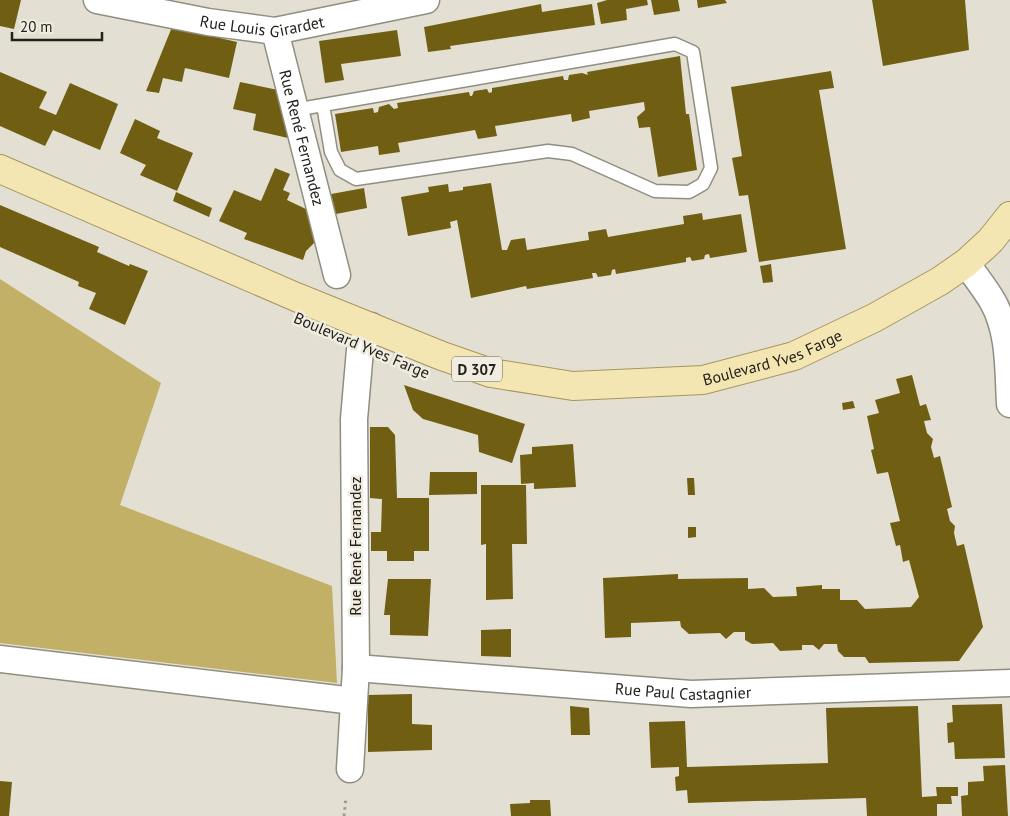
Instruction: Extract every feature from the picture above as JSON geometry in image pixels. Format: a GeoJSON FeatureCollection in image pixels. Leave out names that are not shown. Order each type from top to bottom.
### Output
{"type":"FeatureCollection","features":[{"type":"Feature","properties":{"kind":"main road","name":"Boulevard Yves Farge"},"geometry":{"type":"LineString","coordinates":[[0,168],[296,296],[442,356],[491,374],[573,386],[702,380],[794,356],[874,318],[940,282],[990,242],[1010,216]]}},
{"type":"Feature","properties":{"kind":"street","name":"Rue Louis Girardet"},"geometry":{"type":"LineString","coordinates":[[97,0],[208,22],[275,31],[348,8],[426,0]]}},
{"type":"Feature","properties":{"kind":"street","name":"Rue René Fernandez"},"geometry":{"type":"LineString","coordinates":[[275,31],[337,275]]}},
{"type":"Feature","properties":{"kind":"street"},"geometry":{"type":"LineString","coordinates":[[966,263],[992,301],[1002,322],[1007,345],[1010,404]]}},
{"type":"Feature","properties":{"kind":"street","name":"Rue René Fernandez"},"geometry":{"type":"LineString","coordinates":[[350,769],[356,668],[354,419],[360,350],[371,326]]}},
{"type":"Feature","properties":{"kind":"street"},"geometry":{"type":"LineString","coordinates":[[0,659],[354,701]]}},
{"type":"Feature","properties":{"kind":"street","name":"Rue Paul Castagnier"},"geometry":{"type":"LineString","coordinates":[[356,668],[691,694],[1010,683]]}},
{"type":"Feature","properties":{"kind":"lane"},"geometry":{"type":"LineString","coordinates":[[294,110],[675,44],[693,52],[711,168],[703,184],[689,192],[656,191],[572,154],[548,150],[356,178],[340,170],[331,152],[323,105]]}},
{"type":"Feature","properties":{"kind":"shaded area"},"geometry":{"type":"Polygon","coordinates":[[[0,279],[161,383],[120,505],[332,586],[337,683],[0,643],[0,279]]]}},
{"type":"Feature","properties":{"kind":"building"},"geometry":{"type":"Polygon","coordinates":[[[0,0],[21,0],[14,29],[0,26],[0,0]]]}},
{"type":"Feature","properties":{"kind":"building"},"geometry":{"type":"Polygon","coordinates":[[[607,0],[647,0],[648,5],[626,9],[627,20],[601,24],[597,3],[607,0]]]}},
{"type":"Feature","properties":{"kind":"building"},"geometry":{"type":"Polygon","coordinates":[[[651,0],[678,0],[680,11],[654,15],[651,0]]]}},
{"type":"Feature","properties":{"kind":"building"},"geometry":{"type":"Polygon","coordinates":[[[697,0],[725,0],[727,3],[698,8],[697,0]]]}},
{"type":"Feature","properties":{"kind":"building"},"geometry":{"type":"Polygon","coordinates":[[[872,0],[965,0],[969,50],[883,66],[872,0]]]}},
{"type":"Feature","properties":{"kind":"building"},"geometry":{"type":"Polygon","coordinates":[[[541,4],[542,12],[592,4],[595,25],[450,46],[451,49],[428,52],[424,27],[541,4]]]}},
{"type":"Feature","properties":{"kind":"building"},"geometry":{"type":"Polygon","coordinates":[[[172,27],[237,42],[229,78],[185,68],[182,82],[163,78],[159,93],[146,91],[172,27]]]}},
{"type":"Feature","properties":{"kind":"building"},"geometry":{"type":"Polygon","coordinates":[[[397,30],[401,56],[341,64],[344,80],[325,83],[319,41],[397,30]]]}},
{"type":"Feature","properties":{"kind":"building"},"geometry":{"type":"Polygon","coordinates":[[[680,56],[686,114],[689,114],[697,170],[658,177],[650,127],[639,128],[637,117],[645,110],[644,102],[589,111],[590,118],[572,122],[571,114],[495,126],[497,136],[478,139],[475,130],[398,143],[400,152],[379,155],[378,146],[341,152],[335,114],[373,108],[374,113],[378,112],[379,107],[389,104],[394,109],[398,108],[397,103],[469,92],[470,96],[472,96],[474,91],[487,89],[489,93],[492,92],[492,88],[563,76],[564,80],[568,80],[569,75],[582,73],[588,75],[587,72],[680,56]]]}},
{"type":"Feature","properties":{"kind":"building"},"geometry":{"type":"Polygon","coordinates":[[[831,71],[834,88],[819,90],[846,249],[759,262],[748,195],[739,196],[732,158],[742,156],[731,87],[831,71]]]}},
{"type":"Feature","properties":{"kind":"building"},"geometry":{"type":"Polygon","coordinates":[[[0,72],[47,92],[39,108],[56,115],[70,83],[118,104],[100,150],[53,130],[45,146],[0,126],[0,72]]]}},
{"type":"Feature","properties":{"kind":"building"},"geometry":{"type":"Polygon","coordinates":[[[240,82],[278,90],[288,138],[253,130],[256,114],[233,109],[240,82]]]}},
{"type":"Feature","properties":{"kind":"building"},"geometry":{"type":"Polygon","coordinates":[[[135,119],[160,131],[157,138],[193,153],[177,191],[140,175],[146,165],[120,153],[135,119]]]}},
{"type":"Feature","properties":{"kind":"building"},"geometry":{"type":"Polygon","coordinates":[[[275,168],[290,174],[283,190],[290,193],[287,200],[308,210],[316,241],[306,251],[303,260],[244,239],[247,233],[219,221],[234,190],[261,201],[275,168]]]}},
{"type":"Feature","properties":{"kind":"building"},"geometry":{"type":"Polygon","coordinates":[[[491,183],[502,250],[507,250],[511,240],[525,238],[527,250],[589,240],[588,232],[606,229],[608,237],[684,224],[683,216],[702,213],[703,220],[741,214],[747,252],[710,258],[709,254],[705,255],[704,259],[692,261],[690,257],[686,258],[686,262],[616,274],[615,269],[612,270],[611,275],[598,277],[596,273],[592,273],[593,278],[527,289],[526,286],[471,298],[457,220],[450,222],[451,228],[408,236],[401,197],[429,192],[428,187],[448,184],[449,192],[463,190],[463,187],[491,183]]]}},
{"type":"Feature","properties":{"kind":"building"},"geometry":{"type":"Polygon","coordinates":[[[364,188],[367,208],[336,214],[331,194],[364,188]]]}},
{"type":"Feature","properties":{"kind":"building"},"geometry":{"type":"Polygon","coordinates":[[[176,192],[212,208],[209,217],[173,201],[176,192]]]}},
{"type":"Feature","properties":{"kind":"building"},"geometry":{"type":"Polygon","coordinates":[[[0,205],[99,247],[97,252],[129,266],[130,264],[148,271],[125,325],[89,309],[96,293],[78,286],[79,282],[0,247],[0,205]]]}},
{"type":"Feature","properties":{"kind":"building"},"geometry":{"type":"Polygon","coordinates":[[[771,264],[773,282],[763,283],[760,266],[771,264]]]}},
{"type":"Feature","properties":{"kind":"building"},"geometry":{"type":"Polygon","coordinates":[[[912,375],[920,406],[926,404],[931,420],[924,421],[927,433],[933,439],[931,447],[934,458],[940,456],[952,507],[947,509],[950,521],[955,526],[954,533],[957,546],[964,544],[983,627],[959,661],[869,663],[865,657],[844,657],[838,651],[837,644],[824,644],[819,650],[813,645],[802,645],[802,650],[780,651],[773,643],[752,644],[745,640],[745,632],[734,632],[726,639],[720,633],[689,634],[681,627],[680,621],[631,623],[631,637],[605,638],[603,578],[678,574],[678,579],[748,578],[748,589],[764,588],[773,597],[797,596],[796,587],[822,585],[822,589],[840,589],[840,600],[857,600],[865,609],[911,607],[919,597],[909,560],[903,562],[900,545],[896,546],[890,523],[900,521],[888,472],[877,474],[871,450],[874,449],[867,416],[879,413],[875,400],[900,393],[896,379],[912,375]]]}},
{"type":"Feature","properties":{"kind":"building"},"geometry":{"type":"Polygon","coordinates":[[[404,385],[525,424],[512,463],[479,452],[478,435],[423,419],[413,410],[404,385]]]}},
{"type":"Feature","properties":{"kind":"building"},"geometry":{"type":"Polygon","coordinates":[[[853,401],[855,408],[843,410],[842,403],[853,401]]]}},
{"type":"Feature","properties":{"kind":"building"},"geometry":{"type":"Polygon","coordinates":[[[370,427],[388,427],[395,435],[397,498],[429,498],[429,551],[414,551],[414,561],[387,561],[387,551],[371,551],[371,532],[381,532],[382,499],[370,498],[370,427]]]}},
{"type":"Feature","properties":{"kind":"building"},"geometry":{"type":"Polygon","coordinates":[[[573,444],[576,487],[534,489],[534,483],[521,484],[520,455],[532,454],[532,447],[573,444]]]}},
{"type":"Feature","properties":{"kind":"building"},"geometry":{"type":"Polygon","coordinates":[[[430,472],[477,472],[477,494],[429,495],[430,472]]]}},
{"type":"Feature","properties":{"kind":"building"},"geometry":{"type":"Polygon","coordinates":[[[687,478],[694,478],[695,495],[688,495],[687,478]]]}},
{"type":"Feature","properties":{"kind":"building"},"geometry":{"type":"Polygon","coordinates":[[[481,485],[526,485],[527,544],[512,544],[513,599],[486,600],[486,544],[481,545],[481,485]]]}},
{"type":"Feature","properties":{"kind":"building"},"geometry":{"type":"Polygon","coordinates":[[[688,527],[696,527],[696,537],[688,538],[688,527]]]}},
{"type":"Feature","properties":{"kind":"building"},"geometry":{"type":"Polygon","coordinates":[[[388,579],[431,579],[428,636],[390,635],[390,615],[384,615],[388,579]]]}},
{"type":"Feature","properties":{"kind":"building"},"geometry":{"type":"Polygon","coordinates":[[[511,629],[511,657],[481,656],[481,630],[511,629]]]}},
{"type":"Feature","properties":{"kind":"building"},"geometry":{"type":"Polygon","coordinates":[[[412,694],[412,724],[432,725],[432,750],[368,752],[368,695],[412,694]]]}},
{"type":"Feature","properties":{"kind":"building"},"geometry":{"type":"Polygon","coordinates":[[[1002,704],[1005,758],[955,759],[954,742],[948,743],[947,723],[953,722],[952,705],[1002,704]]]}},
{"type":"Feature","properties":{"kind":"building"},"geometry":{"type":"Polygon","coordinates":[[[570,706],[589,708],[590,735],[571,735],[570,706]]]}},
{"type":"Feature","properties":{"kind":"building"},"geometry":{"type":"Polygon","coordinates":[[[918,706],[922,797],[937,796],[936,787],[958,787],[958,796],[951,796],[952,804],[937,804],[937,816],[867,816],[866,798],[688,803],[687,790],[676,791],[675,777],[679,776],[679,767],[651,768],[649,722],[685,721],[687,767],[828,763],[826,708],[918,706]]]}},
{"type":"Feature","properties":{"kind":"building"},"geometry":{"type":"Polygon","coordinates":[[[1005,765],[1008,816],[962,816],[961,796],[968,795],[968,782],[984,781],[983,766],[1005,765]]]}},
{"type":"Feature","properties":{"kind":"building"},"geometry":{"type":"Polygon","coordinates":[[[0,781],[12,782],[9,816],[0,816],[0,781]]]}},
{"type":"Feature","properties":{"kind":"building"},"geometry":{"type":"Polygon","coordinates":[[[530,800],[550,800],[551,816],[511,816],[510,804],[530,803],[530,800]]]}}]}
